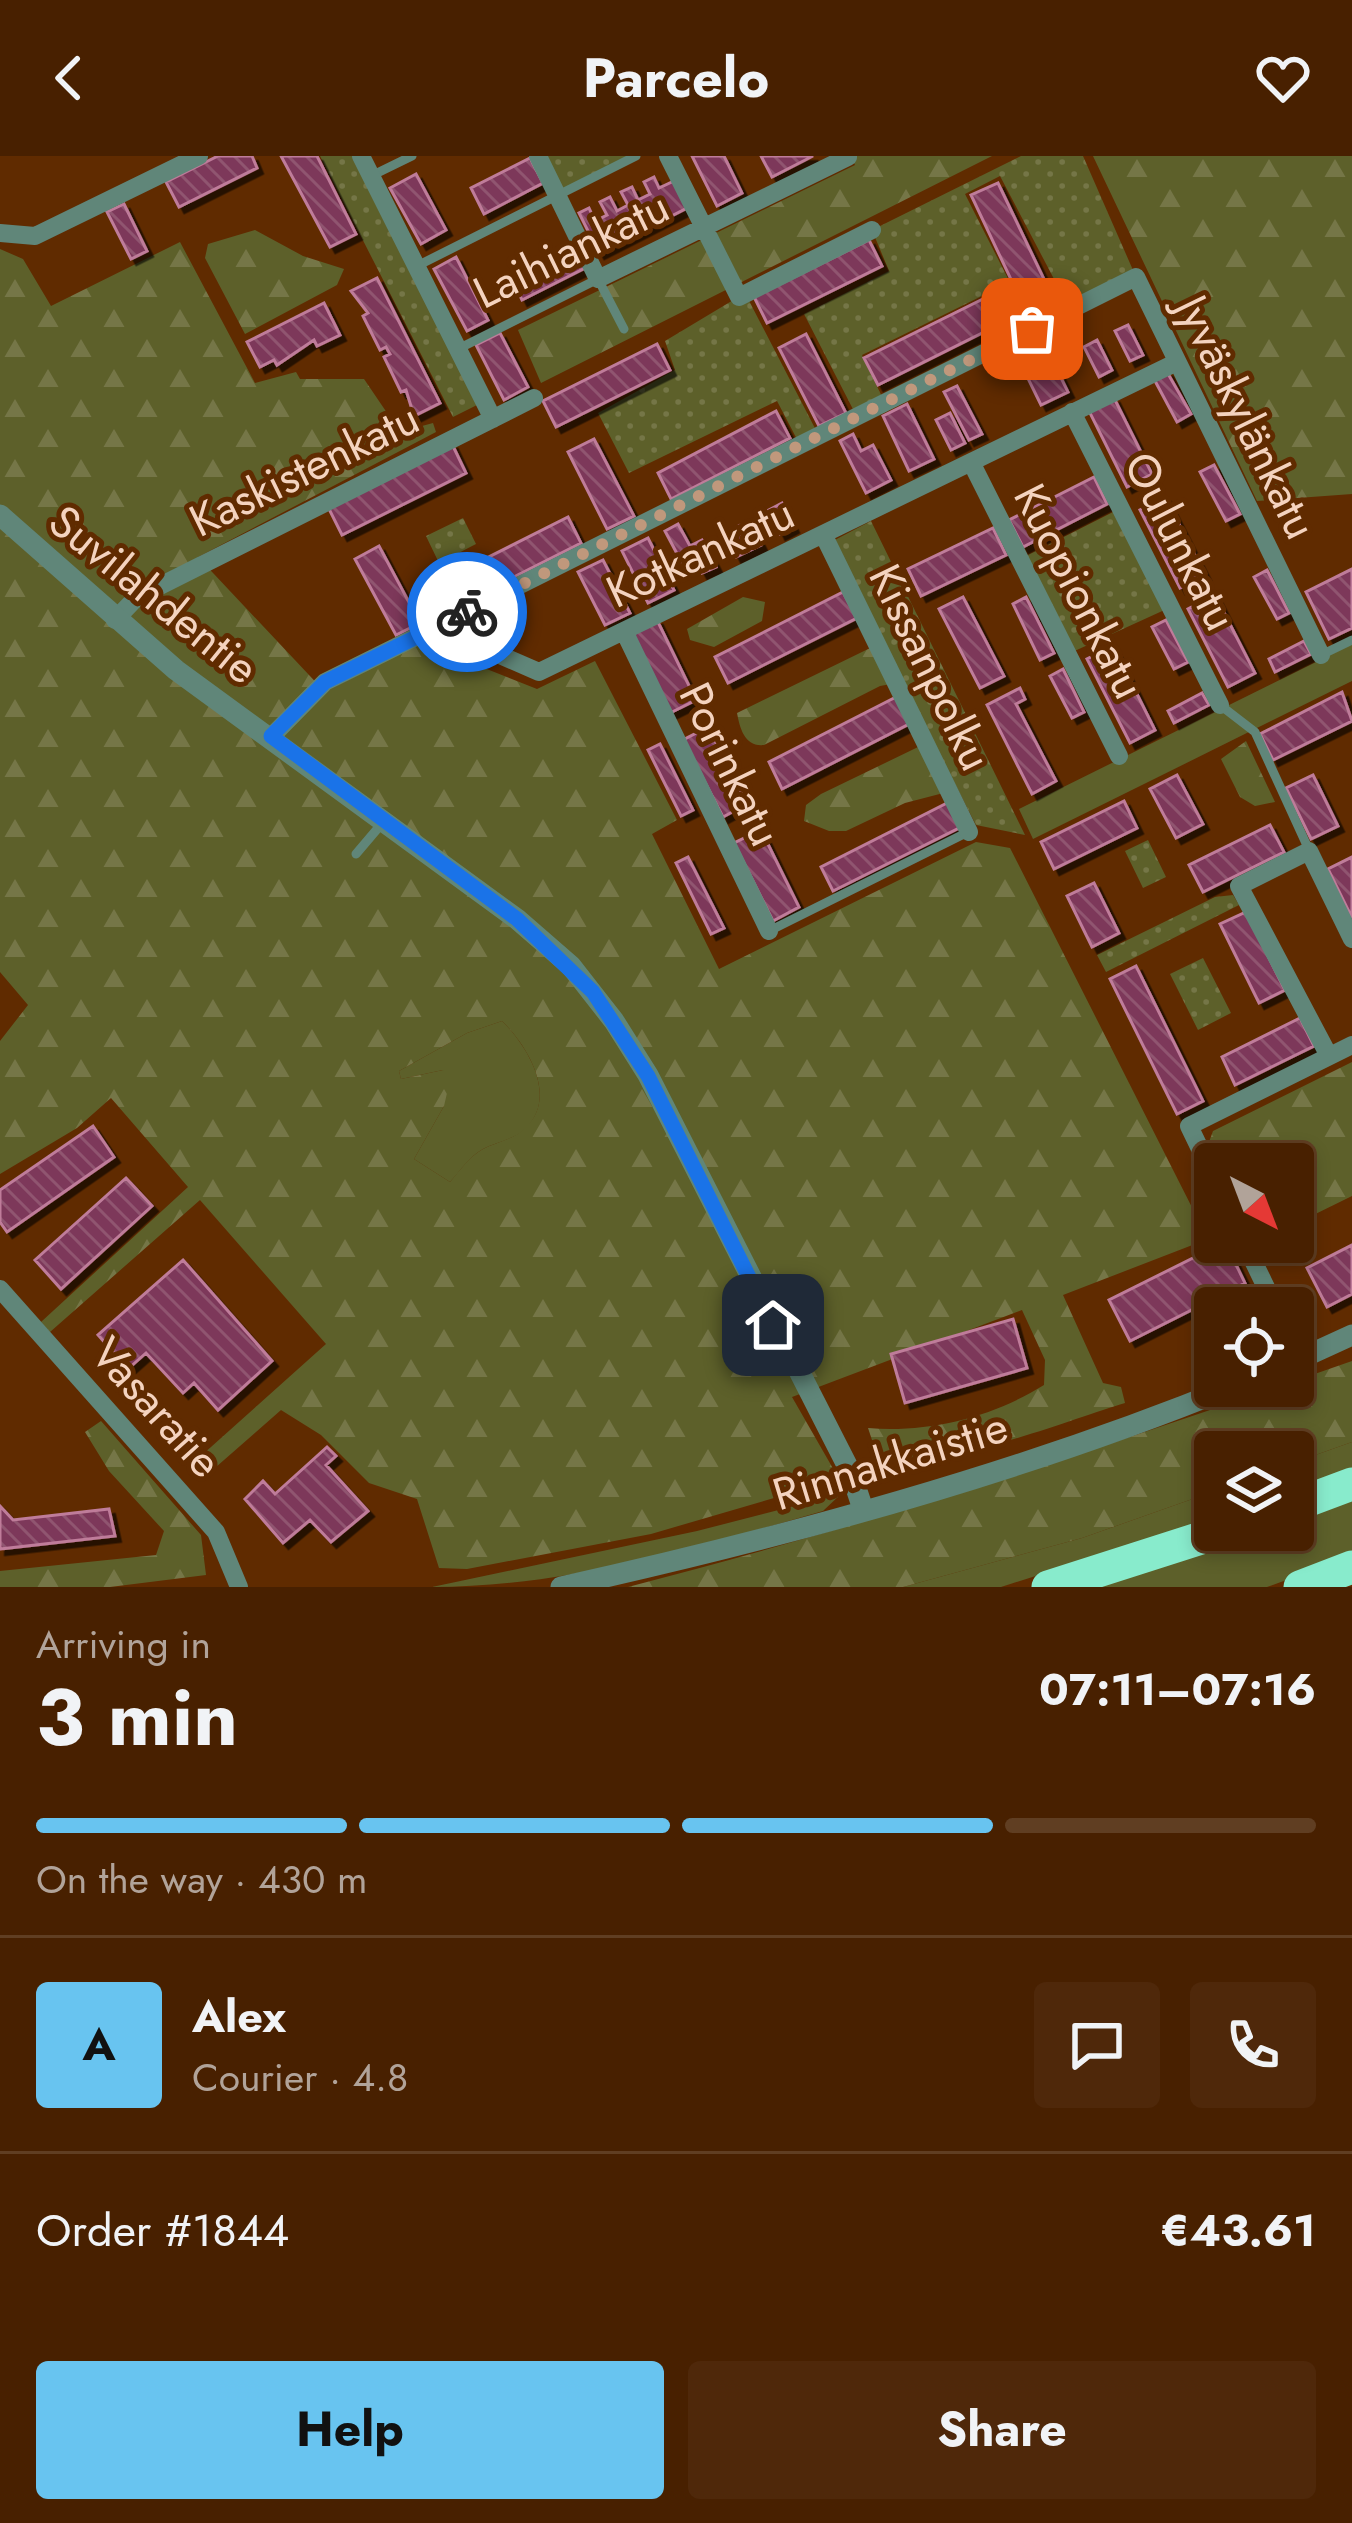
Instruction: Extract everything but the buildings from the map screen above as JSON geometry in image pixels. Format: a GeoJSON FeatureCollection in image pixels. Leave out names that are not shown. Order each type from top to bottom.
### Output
{"type":"FeatureCollection","features":[{"type":"Feature","properties":{"kind":"highway"},"geometry":{"type":"LineString","coordinates":[[1314,1498],[1352,1484]]}},
{"type":"Feature","properties":{"kind":"highway"},"geometry":{"type":"LineString","coordinates":[[1048,1587],[1194,1540]]}},
{"type":"Feature","properties":{"kind":"highway"},"geometry":{"type":"LineString","coordinates":[[1300,1587],[1352,1567]]}},
{"type":"Feature","properties":{"kind":"street"},"geometry":{"type":"LineString","coordinates":[[0,233],[35,236],[199,156]]}},
{"type":"Feature","properties":{"kind":"street"},"geometry":{"type":"LineString","coordinates":[[361,156],[493,419]]}},
{"type":"Feature","properties":{"kind":"street"},"geometry":{"type":"LineString","coordinates":[[538,156],[598,279]]}},
{"type":"Feature","properties":{"kind":"street"},"geometry":{"type":"LineString","coordinates":[[668,156],[739,297],[872,230]]}},
{"type":"Feature","properties":{"kind":"street","name":"Laihiankatu"},"geometry":{"type":"LineString","coordinates":[[598,279],[848,157]]}},
{"type":"Feature","properties":{"kind":"street","name":"Jyväskylänkatu"},"geometry":{"type":"LineString","coordinates":[[436,627],[1136,277],[1321,655]]}},
{"type":"Feature","properties":{"kind":"street","name":"Kotkankatu"},"geometry":{"type":"LineString","coordinates":[[436,627],[538,672],[1175,363]]}},
{"type":"Feature","properties":{"kind":"street","name":"Kaskistenkatu"},"geometry":{"type":"LineString","coordinates":[[115,620],[136,598],[534,398]]}},
{"type":"Feature","properties":{"kind":"street","name":"Oulunkatu"},"geometry":{"type":"LineString","coordinates":[[1072,412],[1220,705]]}},
{"type":"Feature","properties":{"kind":"street","name":"Kuopionkatu"},"geometry":{"type":"LineString","coordinates":[[971,462],[1119,756]]}},
{"type":"Feature","properties":{"kind":"street","name":"Suvilahdentie"},"geometry":{"type":"LineString","coordinates":[[0,515],[115,620],[552,947],[614,1021],[850,1473],[863,1509]]}},
{"type":"Feature","properties":{"kind":"street","name":"Kissanpolku"},"geometry":{"type":"LineString","coordinates":[[824,536],[969,832]]}},
{"type":"Feature","properties":{"kind":"street"},"geometry":{"type":"LineString","coordinates":[[271,736],[325,682],[436,627]]}},
{"type":"Feature","properties":{"kind":"street","name":"Porinkatu"},"geometry":{"type":"LineString","coordinates":[[624,631],[769,931]]}},
{"type":"Feature","properties":{"kind":"street"},"geometry":{"type":"LineString","coordinates":[[1329,1056],[1239,886],[1309,851],[1352,939]]}},
{"type":"Feature","properties":{"kind":"street"},"geometry":{"type":"LineString","coordinates":[[1198,1143],[1190,1126],[1352,1045]]}},
{"type":"Feature","properties":{"kind":"street","name":"Vasaratie"},"geometry":{"type":"LineString","coordinates":[[0,1289],[216,1532],[239,1587]]}},
{"type":"Feature","properties":{"kind":"street"},"geometry":{"type":"LineString","coordinates":[[1314,1348],[1352,1335]]}},
{"type":"Feature","properties":{"kind":"street","name":"Rinnakkaistie"},"geometry":{"type":"LineString","coordinates":[[561,1587],[863,1509],[1068,1447],[1194,1401]]}},
{"type":"Feature","properties":{"kind":"lane"},"geometry":{"type":"LineString","coordinates":[[371,176],[412,156]]}},
{"type":"Feature","properties":{"kind":"lane"},"geometry":{"type":"LineString","coordinates":[[417,266],[636,156]]}},
{"type":"Feature","properties":{"kind":"lane"},"geometry":{"type":"LineString","coordinates":[[598,279],[624,329]]}},
{"type":"Feature","properties":{"kind":"lane","name":"Laihiankatu"},"geometry":{"type":"LineString","coordinates":[[458,348],[598,279]]}},
{"type":"Feature","properties":{"kind":"lane"},"geometry":{"type":"LineString","coordinates":[[1321,655],[1352,640]]}},
{"type":"Feature","properties":{"kind":"lane"},"geometry":{"type":"LineString","coordinates":[[1220,705],[1255,731],[1309,851]]}},
{"type":"Feature","properties":{"kind":"lane"},"geometry":{"type":"LineString","coordinates":[[356,854],[384,821]]}},
{"type":"Feature","properties":{"kind":"lane"},"geometry":{"type":"LineString","coordinates":[[769,931],[969,832]]}},
{"type":"Feature","properties":{"kind":"green space"},"geometry":{"type":"Polygon","coordinates":[[[320,156],[355,156],[481,403],[453,417],[320,156]]]}},
{"type":"Feature","properties":{"kind":"green space"},"geometry":{"type":"Polygon","coordinates":[[[538,156],[636,156],[557,195],[538,156]]]}},
{"type":"Feature","properties":{"kind":"green space"},"geometry":{"type":"Polygon","coordinates":[[[851,156],[992,156],[541,383],[518,330],[855,165],[851,156]]]}},
{"type":"Feature","properties":{"kind":"green space"},"geometry":{"type":"Polygon","coordinates":[[[1021,156],[1083,156],[1136,277],[1013,338],[988,293],[862,355],[885,403],[857,417],[804,314],[889,271],[872,230],[1021,156]],[[1000,176],[965,194],[1028,318],[1065,300],[1000,176]]]}},
{"type":"Feature","properties":{"kind":"green space"},"geometry":{"type":"Polygon","coordinates":[[[1093,156],[1352,156],[1352,494],[1257,501],[1093,156]]]}},
{"type":"Feature","properties":{"kind":"green space"},"geometry":{"type":"Polygon","coordinates":[[[255,230],[303,256],[344,269],[337,285],[245,334],[205,258],[208,244],[255,230]]]}},
{"type":"Feature","properties":{"kind":"green space"},"geometry":{"type":"Polygon","coordinates":[[[180,242],[255,383],[296,372],[300,379],[364,379],[400,432],[433,423],[436,432],[198,557],[325,692],[421,643],[537,689],[595,661],[677,820],[652,834],[719,969],[976,842],[1010,848],[1194,1211],[1194,1244],[1063,1295],[1103,1383],[1121,1387],[1125,1403],[962,1452],[899,1456],[875,1449],[868,1428],[914,1428],[960,1420],[1004,1406],[1044,1385],[1045,1360],[1022,1310],[792,1397],[839,1479],[651,1534],[467,1569],[439,1568],[417,1499],[369,1483],[321,1435],[281,1410],[208,1474],[192,1464],[326,1344],[200,1200],[50,1332],[41,1322],[188,1187],[111,1098],[77,1128],[0,1174],[0,1041],[28,1005],[0,972],[0,249],[23,259],[51,306],[180,242]],[[502,1021],[467,1033],[399,1071],[401,1079],[443,1070],[450,1080],[444,1106],[414,1159],[450,1182],[474,1155],[525,1128],[539,1102],[529,1057],[502,1021]]]}},
{"type":"Feature","properties":{"kind":"green space"},"geometry":{"type":"Polygon","coordinates":[[[745,293],[819,436],[800,445],[777,401],[629,473],[598,413],[675,370],[665,341],[745,293]]]}},
{"type":"Feature","properties":{"kind":"green space"},"geometry":{"type":"Polygon","coordinates":[[[1121,508],[1171,607],[1068,654],[1020,559],[1121,508]]]}},
{"type":"Feature","properties":{"kind":"green space"},"geometry":{"type":"Polygon","coordinates":[[[463,518],[476,544],[439,563],[426,536],[463,518]]]}},
{"type":"Feature","properties":{"kind":"green space"},"geometry":{"type":"Polygon","coordinates":[[[871,521],[1025,835],[976,825],[831,542],[871,521]]]}},
{"type":"Feature","properties":{"kind":"green space"},"geometry":{"type":"Polygon","coordinates":[[[743,597],[765,602],[762,621],[714,647],[690,640],[687,629],[743,597]]]}},
{"type":"Feature","properties":{"kind":"green space"},"geometry":{"type":"Polygon","coordinates":[[[903,632],[924,678],[880,686],[764,745],[744,736],[737,713],[903,632]]]}},
{"type":"Feature","properties":{"kind":"green space"},"geometry":{"type":"Polygon","coordinates":[[[1352,644],[1352,681],[1033,839],[1019,809],[1352,644]]]}},
{"type":"Feature","properties":{"kind":"green space"},"geometry":{"type":"Polygon","coordinates":[[[945,734],[955,790],[905,803],[846,831],[829,831],[804,821],[806,805],[821,794],[945,734]]]}},
{"type":"Feature","properties":{"kind":"green space"},"geometry":{"type":"Polygon","coordinates":[[[1246,741],[1275,802],[1255,806],[1240,797],[1221,759],[1246,741]]]}},
{"type":"Feature","properties":{"kind":"green space"},"geometry":{"type":"Polygon","coordinates":[[[1148,840],[1166,877],[1143,888],[1125,851],[1148,840]]]}},
{"type":"Feature","properties":{"kind":"green space"},"geometry":{"type":"Polygon","coordinates":[[[1233,895],[1239,905],[1106,972],[1097,955],[1215,897],[1233,895]]]}},
{"type":"Feature","properties":{"kind":"green space"},"geometry":{"type":"Polygon","coordinates":[[[1203,958],[1231,1013],[1198,1030],[1170,974],[1203,958]]]}},
{"type":"Feature","properties":{"kind":"green space"},"geometry":{"type":"Polygon","coordinates":[[[502,1021],[536,1072],[539,1102],[535,1116],[521,1132],[478,1152],[450,1182],[414,1159],[444,1106],[443,1070],[401,1079],[399,1071],[467,1033],[502,1021]]]}},
{"type":"Feature","properties":{"kind":"green space"},"geometry":{"type":"Polygon","coordinates":[[[1352,1062],[1352,1196],[1314,1215],[1314,1143],[1210,1143],[1213,1131],[1352,1062]]]}},
{"type":"Feature","properties":{"kind":"green space"},"geometry":{"type":"Polygon","coordinates":[[[1352,1361],[1352,1442],[1314,1456],[1314,1431],[1194,1431],[1194,1498],[1082,1538],[903,1587],[628,1587],[812,1537],[1219,1407],[1314,1407],[1314,1374],[1352,1361]]]}},
{"type":"Feature","properties":{"kind":"green space"},"geometry":{"type":"Polygon","coordinates":[[[101,1421],[201,1535],[206,1575],[110,1587],[0,1587],[0,1571],[156,1555],[164,1531],[109,1471],[85,1432],[101,1421]]]}},
{"type":"Feature","properties":{"kind":"green space"},"geometry":{"type":"Polygon","coordinates":[[[1352,1442],[1352,1470],[1314,1484],[1314,1456],[1352,1442]]]}},
{"type":"Feature","properties":{"kind":"green space"},"geometry":{"type":"Polygon","coordinates":[[[841,1494],[823,1511],[630,1563],[532,1580],[432,1587],[697,1531],[841,1494]]]}},
{"type":"Feature","properties":{"kind":"green space"},"geometry":{"type":"Polygon","coordinates":[[[1194,1498],[1194,1526],[1001,1587],[903,1587],[1082,1538],[1194,1498]]]}},
{"type":"Feature","properties":{"kind":"green space"},"geometry":{"type":"Polygon","coordinates":[[[1352,1498],[1352,1556],[1267,1587],[1091,1587],[1204,1551],[1314,1551],[1314,1513],[1352,1498]]]}},
{"type":"Feature","properties":{"kind":"way so far"},"geometry":{"type":"LineString","coordinates":[[467,612],[1032,329]]}},
{"type":"Feature","properties":{"kind":"route"},"geometry":{"type":"LineString","coordinates":[[467,612],[325,682],[299,702],[271,736],[517,919],[571,966],[614,1021],[648,1076],[773,1325]]}}]}
